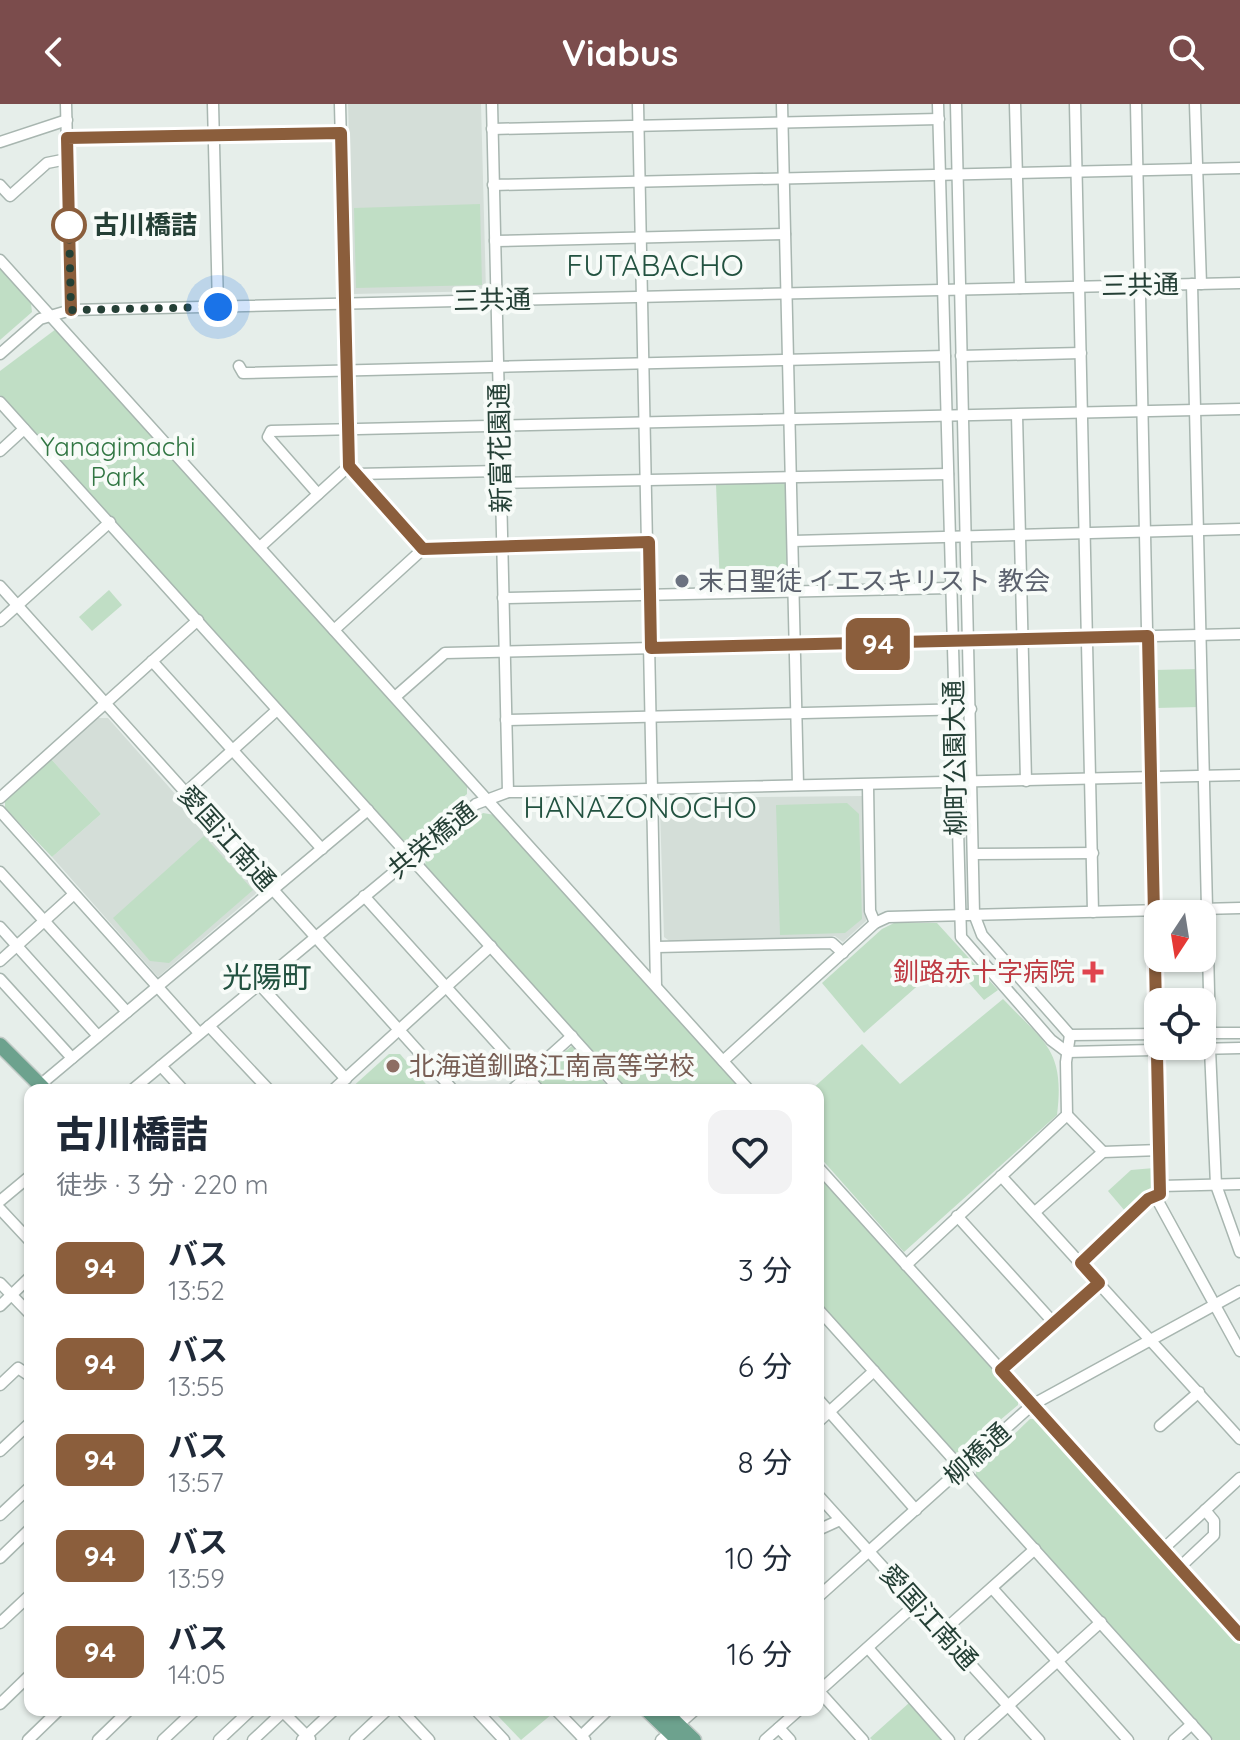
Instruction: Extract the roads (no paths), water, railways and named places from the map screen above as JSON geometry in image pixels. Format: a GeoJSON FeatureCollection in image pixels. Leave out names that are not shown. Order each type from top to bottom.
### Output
{"type":"FeatureCollection","features":[{"type":"Feature","properties":{"kind":"main road"},"geometry":{"type":"LineString","coordinates":[[0,1045],[35,1084]]}},
{"type":"Feature","properties":{"kind":"main road"},"geometry":{"type":"LineString","coordinates":[[0,1057],[34,1084]]}},
{"type":"Feature","properties":{"kind":"main road"},"geometry":{"type":"LineString","coordinates":[[653,1716],[672,1734],[694,1740]]}},
{"type":"Feature","properties":{"kind":"street"},"geometry":{"type":"LineString","coordinates":[[66,104],[71,310]]}},
{"type":"Feature","properties":{"kind":"street"},"geometry":{"type":"LineString","coordinates":[[213,104],[218,307]]}},
{"type":"Feature","properties":{"kind":"street"},"geometry":{"type":"LineString","coordinates":[[340,104],[352,470],[423,549]]}},
{"type":"Feature","properties":{"kind":"street","name":"新富花園通"},"geometry":{"type":"LineString","coordinates":[[492,104],[508,792]]}},
{"type":"Feature","properties":{"kind":"street"},"geometry":{"type":"LineString","coordinates":[[638,104],[656,986]]}},
{"type":"Feature","properties":{"kind":"street"},"geometry":{"type":"LineString","coordinates":[[782,104],[798,785]]}},
{"type":"Feature","properties":{"kind":"street","name":"柳町公園大通"},"geometry":{"type":"LineString","coordinates":[[938,104],[958,915],[963,942],[1051,1040],[1067,1052]]}},
{"type":"Feature","properties":{"kind":"street","name":"柳町公園大通"},"geometry":{"type":"LineString","coordinates":[[956,104],[974,914],[982,935],[1070,1035]]}},
{"type":"Feature","properties":{"kind":"street"},"geometry":{"type":"LineString","coordinates":[[1015,104],[1020,288]]}},
{"type":"Feature","properties":{"kind":"street"},"geometry":{"type":"LineString","coordinates":[[1075,104],[1093,912]]}},
{"type":"Feature","properties":{"kind":"street"},"geometry":{"type":"LineString","coordinates":[[1136,104],[1154,900]]}},
{"type":"Feature","properties":{"kind":"street"},"geometry":{"type":"LineString","coordinates":[[1195,104],[1195,410],[1207,900]]}},
{"type":"Feature","properties":{"kind":"street"},"geometry":{"type":"LineString","coordinates":[[492,129],[939,119]]}},
{"type":"Feature","properties":{"kind":"street"},"geometry":{"type":"LineString","coordinates":[[0,142],[67,120]]}},
{"type":"Feature","properties":{"kind":"street"},"geometry":{"type":"LineString","coordinates":[[67,138],[341,133]]}},
{"type":"Feature","properties":{"kind":"street"},"geometry":{"type":"LineString","coordinates":[[0,185],[10,196],[47,163],[67,159]]}},
{"type":"Feature","properties":{"kind":"street"},"geometry":{"type":"LineString","coordinates":[[493,185],[1240,168]]}},
{"type":"Feature","properties":{"kind":"street"},"geometry":{"type":"LineString","coordinates":[[495,241],[785,234]]}},
{"type":"Feature","properties":{"kind":"street"},"geometry":{"type":"LineString","coordinates":[[0,260],[744,1084]]}},
{"type":"Feature","properties":{"kind":"street","name":"三共通"},"geometry":{"type":"LineString","coordinates":[[50,313],[496,299],[1240,283]]}},
{"type":"Feature","properties":{"kind":"street"},"geometry":{"type":"LineString","coordinates":[[0,354],[50,313]]}},
{"type":"Feature","properties":{"kind":"street"},"geometry":{"type":"LineString","coordinates":[[961,356],[1081,353]]}},
{"type":"Feature","properties":{"kind":"street"},"geometry":{"type":"LineString","coordinates":[[239,366],[243,373],[347,368],[945,356]]}},
{"type":"Feature","properties":{"kind":"street"},"geometry":{"type":"LineString","coordinates":[[0,402],[615,1084]]}},
{"type":"Feature","properties":{"kind":"street"},"geometry":{"type":"LineString","coordinates":[[318,494],[268,437],[269,433],[1240,409]]}},
{"type":"Feature","properties":{"kind":"street"},"geometry":{"type":"LineString","coordinates":[[1017,415],[1026,781]]}},
{"type":"Feature","properties":{"kind":"street"},"geometry":{"type":"LineString","coordinates":[[0,451],[24,429]]}},
{"type":"Feature","properties":{"kind":"street"},"geometry":{"type":"LineString","coordinates":[[260,547],[318,494],[352,470],[647,480],[948,474]]}},
{"type":"Feature","properties":{"kind":"street"},"geometry":{"type":"LineString","coordinates":[[0,621],[110,522]]}},
{"type":"Feature","properties":{"kind":"street"},"geometry":{"type":"LineString","coordinates":[[793,541],[1240,529]]}},
{"type":"Feature","properties":{"kind":"street"},"geometry":{"type":"LineString","coordinates":[[334,630],[423,549],[649,542]]}},
{"type":"Feature","properties":{"kind":"street","name":"愛国江南通"},"geometry":{"type":"LineString","coordinates":[[0,586],[448,1084]]}},
{"type":"Feature","properties":{"kind":"street"},"geometry":{"type":"LineString","coordinates":[[503,598],[950,588]]}},
{"type":"Feature","properties":{"kind":"street"},"geometry":{"type":"LineString","coordinates":[[0,798],[198,620]]}},
{"type":"Feature","properties":{"kind":"street"},"geometry":{"type":"LineString","coordinates":[[395,697],[445,653],[1240,634]]}},
{"type":"Feature","properties":{"kind":"street"},"geometry":{"type":"LineString","coordinates":[[152,661],[322,849]]}},
{"type":"Feature","properties":{"kind":"street"},"geometry":{"type":"LineString","coordinates":[[506,720],[971,709]]}},
{"type":"Feature","properties":{"kind":"street"},"geometry":{"type":"LineString","coordinates":[[185,793],[277,710]]}},
{"type":"Feature","properties":{"kind":"street","name":"共栄橋通"},"geometry":{"type":"LineString","coordinates":[[139,1084],[411,856],[487,798],[508,792],[1240,775]]}},
{"type":"Feature","properties":{"kind":"street"},"geometry":{"type":"LineString","coordinates":[[868,785],[870,911],[875,923]]}},
{"type":"Feature","properties":{"kind":"street"},"geometry":{"type":"LineString","coordinates":[[43,1084],[368,810]]}},
{"type":"Feature","properties":{"kind":"street"},"geometry":{"type":"LineString","coordinates":[[0,811],[158,986],[262,1084]]}},
{"type":"Feature","properties":{"kind":"street"},"geometry":{"type":"LineString","coordinates":[[974,854],[1093,853]]}},
{"type":"Feature","properties":{"kind":"street"},"geometry":{"type":"LineString","coordinates":[[0,872],[127,1012]]}},
{"type":"Feature","properties":{"kind":"street"},"geometry":{"type":"LineString","coordinates":[[0,961],[74,894]]}},
{"type":"Feature","properties":{"kind":"street"},"geometry":{"type":"LineString","coordinates":[[364,896],[533,1084]]}},
{"type":"Feature","properties":{"kind":"street"},"geometry":{"type":"LineString","coordinates":[[1216,909],[1240,908]]}},
{"type":"Feature","properties":{"kind":"street"},"geometry":{"type":"LineString","coordinates":[[723,1061],[875,923],[888,917],[1144,910]]}},
{"type":"Feature","properties":{"kind":"street"},"geometry":{"type":"LineString","coordinates":[[0,927],[98,1036]]}},
{"type":"Feature","properties":{"kind":"street"},"geometry":{"type":"LineString","coordinates":[[657,947],[832,943],[843,953]]}},
{"type":"Feature","properties":{"kind":"street"},"geometry":{"type":"LineString","coordinates":[[340,1084],[491,946]]}},
{"type":"Feature","properties":{"kind":"street"},"geometry":{"type":"LineString","coordinates":[[0,979],[72,1058]]}},
{"type":"Feature","properties":{"kind":"street"},"geometry":{"type":"LineString","coordinates":[[259,984],[346,1079]]}},
{"type":"Feature","properties":{"kind":"street"},"geometry":{"type":"LineString","coordinates":[[1216,1033],[1240,1033]]}},
{"type":"Feature","properties":{"kind":"street"},"geometry":{"type":"LineString","coordinates":[[1103,1152],[1067,1115],[1070,1035],[1144,1034]]}},
{"type":"Feature","properties":{"kind":"street"},"geometry":{"type":"LineString","coordinates":[[519,1084],[572,1036]]}},
{"type":"Feature","properties":{"kind":"street"},"geometry":{"type":"LineString","coordinates":[[1216,1049],[1240,1048]]}},
{"type":"Feature","properties":{"kind":"street"},"geometry":{"type":"LineString","coordinates":[[1067,1052],[1144,1050]]}},
{"type":"Feature","properties":{"kind":"street"},"geometry":{"type":"LineString","coordinates":[[1158,1060],[1159,1203],[1240,1351]]}},
{"type":"Feature","properties":{"kind":"street"},"geometry":{"type":"LineString","coordinates":[[1210,1060],[1216,1185],[1240,1252]]}},
{"type":"Feature","properties":{"kind":"street"},"geometry":{"type":"LineString","coordinates":[[161,1066],[178,1084]]}},
{"type":"Feature","properties":{"kind":"street"},"geometry":{"type":"LineString","coordinates":[[906,1265],[1067,1115]]}},
{"type":"Feature","properties":{"kind":"street"},"geometry":{"type":"LineString","coordinates":[[1035,1212],[1103,1152],[1160,1150]]}},
{"type":"Feature","properties":{"kind":"street"},"geometry":{"type":"LineString","coordinates":[[824,1174],[1240,1635]]}},
{"type":"Feature","properties":{"kind":"street"},"geometry":{"type":"LineString","coordinates":[[1001,1176],[1240,1439]]}},
{"type":"Feature","properties":{"kind":"street"},"geometry":{"type":"LineString","coordinates":[[0,1201],[24,1181]]}},
{"type":"Feature","properties":{"kind":"street"},"geometry":{"type":"LineString","coordinates":[[1081,1263],[1160,1190],[1240,1184]]}},
{"type":"Feature","properties":{"kind":"street"},"geometry":{"type":"LineString","coordinates":[[0,1209],[24,1235]]}},
{"type":"Feature","properties":{"kind":"street"},"geometry":{"type":"LineString","coordinates":[[957,1216],[1053,1322]]}},
{"type":"Feature","properties":{"kind":"street"},"geometry":{"type":"LineString","coordinates":[[0,1283],[24,1308]]}},
{"type":"Feature","properties":{"kind":"street"},"geometry":{"type":"LineString","coordinates":[[0,1306],[24,1283]]}},
{"type":"Feature","properties":{"kind":"street"},"geometry":{"type":"LineString","coordinates":[[1001,1370],[1099,1283]]}},
{"type":"Feature","properties":{"kind":"street","name":"柳橋通"},"geometry":{"type":"LineString","coordinates":[[824,1591],[1032,1405],[1240,1291]]}},
{"type":"Feature","properties":{"kind":"street"},"geometry":{"type":"LineString","coordinates":[[824,1316],[1206,1740]]}},
{"type":"Feature","properties":{"kind":"street"},"geometry":{"type":"LineString","coordinates":[[0,1385],[18,1368],[24,1372]]}},
{"type":"Feature","properties":{"kind":"street"},"geometry":{"type":"LineString","coordinates":[[824,1417],[874,1371]]}},
{"type":"Feature","properties":{"kind":"street"},"geometry":{"type":"LineString","coordinates":[[1160,1426],[1199,1392]]}},
{"type":"Feature","properties":{"kind":"street"},"geometry":{"type":"LineString","coordinates":[[824,1406],[916,1510]]}},
{"type":"Feature","properties":{"kind":"street"},"geometry":{"type":"LineString","coordinates":[[0,1451],[24,1429]]}},
{"type":"Feature","properties":{"kind":"street"},"geometry":{"type":"LineString","coordinates":[[1162,1550],[1240,1478]]}},
{"type":"Feature","properties":{"kind":"street"},"geometry":{"type":"LineString","coordinates":[[0,1515],[24,1493]]}},
{"type":"Feature","properties":{"kind":"street","name":"愛国江南通"},"geometry":{"type":"LineString","coordinates":[[824,1502],[1039,1740]]}},
{"type":"Feature","properties":{"kind":"street"},"geometry":{"type":"LineString","coordinates":[[1179,1568],[1214,1535],[1214,1521],[1205,1510]]}},
{"type":"Feature","properties":{"kind":"street"},"geometry":{"type":"LineString","coordinates":[[824,1527],[840,1520]]}},
{"type":"Feature","properties":{"kind":"street"},"geometry":{"type":"LineString","coordinates":[[0,1558],[24,1535]]}},
{"type":"Feature","properties":{"kind":"street"},"geometry":{"type":"LineString","coordinates":[[942,1632],[1035,1549]]}},
{"type":"Feature","properties":{"kind":"street"},"geometry":{"type":"LineString","coordinates":[[992,1588],[1128,1740]]}},
{"type":"Feature","properties":{"kind":"street"},"geometry":{"type":"LineString","coordinates":[[0,1623],[24,1601]]}},
{"type":"Feature","properties":{"kind":"street"},"geometry":{"type":"LineString","coordinates":[[824,1686],[916,1604]]}},
{"type":"Feature","properties":{"kind":"street"},"geometry":{"type":"LineString","coordinates":[[970,1740],[1101,1622]]}},
{"type":"Feature","properties":{"kind":"street"},"geometry":{"type":"LineString","coordinates":[[868,1648],[949,1740]]}},
{"type":"Feature","properties":{"kind":"street"},"geometry":{"type":"LineString","coordinates":[[0,1704],[24,1681]]}},
{"type":"Feature","properties":{"kind":"street"},"geometry":{"type":"LineString","coordinates":[[824,1698],[863,1740]]}},
{"type":"Feature","properties":{"kind":"street"},"geometry":{"type":"LineString","coordinates":[[28,1740],[53,1716]]}},
{"type":"Feature","properties":{"kind":"street"},"geometry":{"type":"LineString","coordinates":[[98,1740],[123,1716]]}},
{"type":"Feature","properties":{"kind":"street"},"geometry":{"type":"LineString","coordinates":[[163,1740],[189,1716]]}},
{"type":"Feature","properties":{"kind":"street"},"geometry":{"type":"LineString","coordinates":[[219,1740],[245,1716]]}},
{"type":"Feature","properties":{"kind":"street"},"geometry":{"type":"LineString","coordinates":[[253,1740],[279,1716]]}},
{"type":"Feature","properties":{"kind":"street"},"geometry":{"type":"LineString","coordinates":[[288,1716],[306,1739],[328,1716]]}},
{"type":"Feature","properties":{"kind":"street"},"geometry":{"type":"LineString","coordinates":[[355,1740],[381,1716]]}},
{"type":"Feature","properties":{"kind":"street"},"geometry":{"type":"LineString","coordinates":[[406,1716],[429,1740]]}},
{"type":"Feature","properties":{"kind":"street"},"geometry":{"type":"LineString","coordinates":[[481,1716],[504,1740]]}},
{"type":"Feature","properties":{"kind":"street"},"geometry":{"type":"LineString","coordinates":[[485,1720],[489,1716]]}},
{"type":"Feature","properties":{"kind":"street"},"geometry":{"type":"LineString","coordinates":[[562,1716],[583,1738],[603,1716]]}},
{"type":"Feature","properties":{"kind":"street"},"geometry":{"type":"LineString","coordinates":[[672,1734],[689,1716]]}},
{"type":"Feature","properties":{"kind":"street"},"geometry":{"type":"LineString","coordinates":[[765,1740],[792,1716]]}},
{"type":"Feature","properties":{"kind":"street"},"geometry":{"type":"LineString","coordinates":[[1174,1740],[1192,1724]]}},
{"type":"Feature","properties":{"kind":"street"},"geometry":{"type":"LineString","coordinates":[[779,1728],[790,1740]]}},
{"type":"Feature","properties":{"kind":"street"},"geometry":{"type":"LineString","coordinates":[[409,1740],[419,1730]]}},
{"type":"Feature","properties":{"kind":"place","name":"古川橋詰"},"geometry":{"type":"Point","coordinates":[69,225]}},
{"type":"Feature","properties":{"kind":"place","name":"末日聖徒 イエスキリスト 教会"},"geometry":{"type":"Point","coordinates":[682,581]}},
{"type":"Feature","properties":{"kind":"place","name":"釧路赤十字病院"},"geometry":{"type":"Point","coordinates":[1093,972]}},
{"type":"Feature","properties":{"kind":"place","name":"北海道釧路江南高等学校"},"geometry":{"type":"Point","coordinates":[393,1066]}},
{"type":"Feature","properties":{"kind":"district","name":"FUTABACHO"},"geometry":{"type":"Point","coordinates":[655,266]}},
{"type":"Feature","properties":{"kind":"district","name":"HANAZONOCHO"},"geometry":{"type":"Point","coordinates":[640,808]}},
{"type":"Feature","properties":{"kind":"district","name":"光陽町"},"geometry":{"type":"Point","coordinates":[267,978]}},
{"type":"Feature","properties":{"kind":"park label","name":"Yanagimachi Park"},"geometry":{"type":"Point","coordinates":[118,462]}}]}
